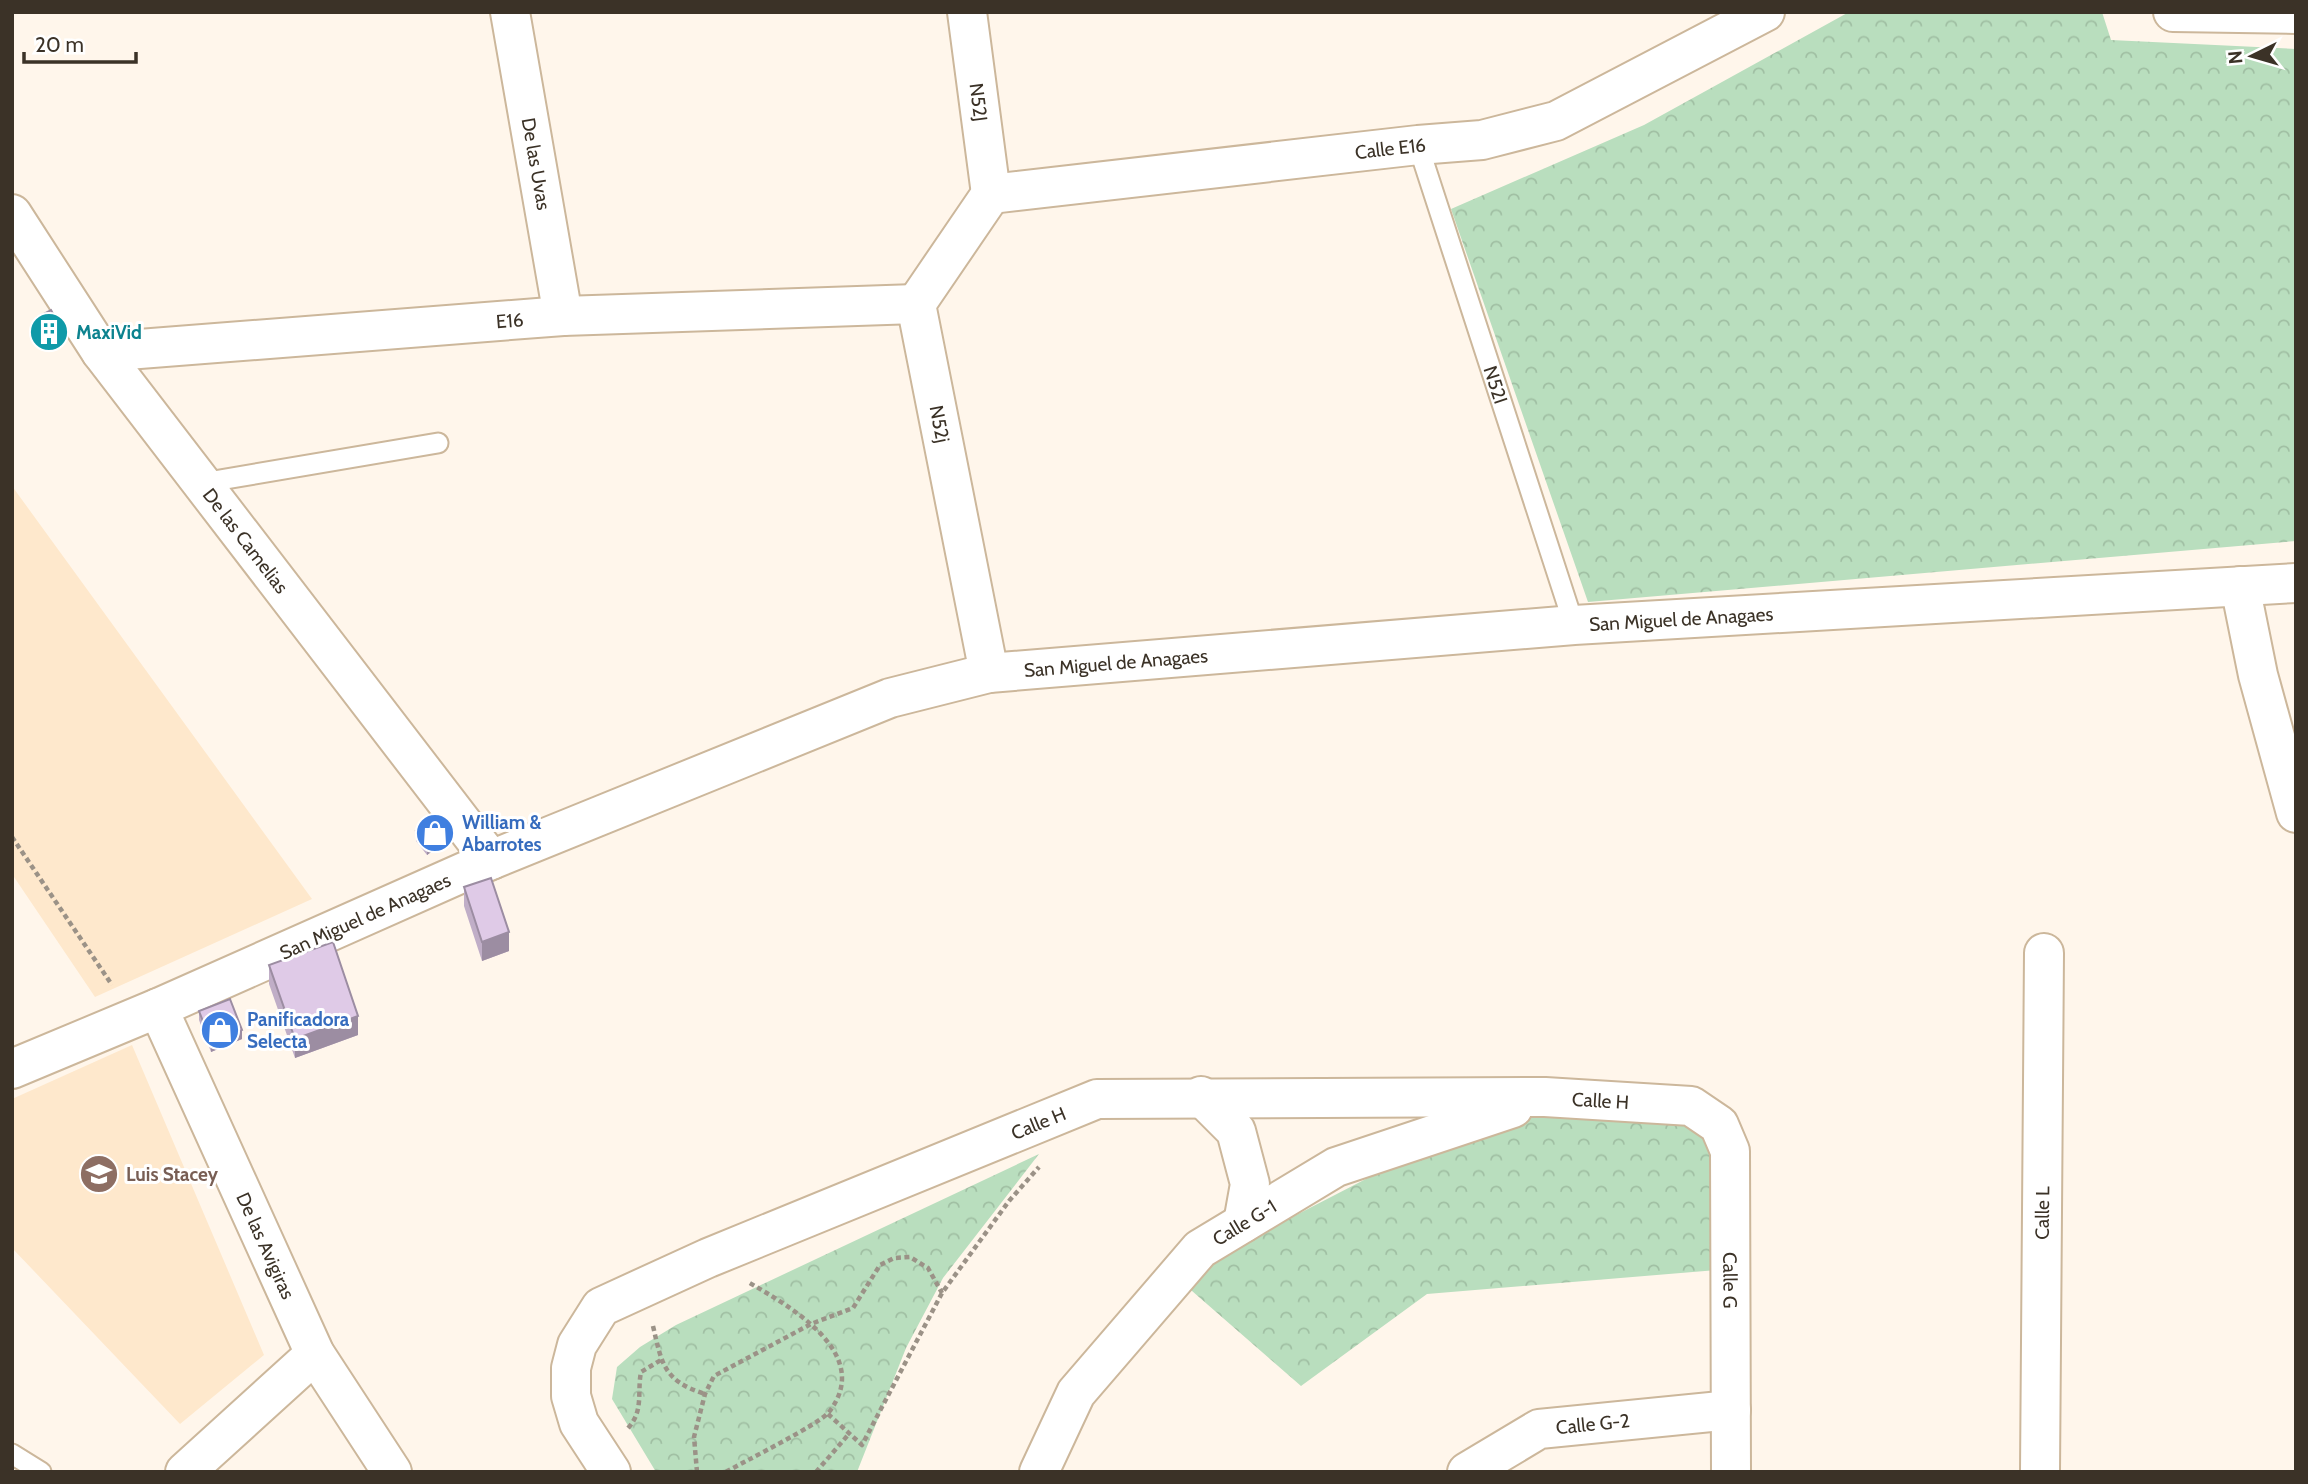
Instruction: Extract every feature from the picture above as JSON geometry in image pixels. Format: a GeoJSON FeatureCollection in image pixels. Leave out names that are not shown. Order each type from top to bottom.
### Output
{"type":"FeatureCollection","features":[{"type":"Feature","properties":{"kind":"street","name":"De las Uvas"},"geometry":{"type":"LineString","coordinates":[[510,12],[563,316]]}},
{"type":"Feature","properties":{"kind":"street","name":"N52J"},"geometry":{"type":"LineString","coordinates":[[967,12],[991,194]]}},
{"type":"Feature","properties":{"kind":"street","name":"Calle E16"},"geometry":{"type":"LineString","coordinates":[[991,194],[1482,140],[1556,121],[1765,12]]}},
{"type":"Feature","properties":{"kind":"street"},"geometry":{"type":"LineString","coordinates":[[2174,12],[2296,15]]}},
{"type":"Feature","properties":{"kind":"street"},"geometry":{"type":"LineString","coordinates":[[916,304],[991,194]]}},
{"type":"Feature","properties":{"kind":"street","name":"De las Camelias"},"geometry":{"type":"LineString","coordinates":[[12,214],[102,352],[491,860]]}},
{"type":"Feature","properties":{"kind":"street","name":"E16"},"geometry":{"type":"LineString","coordinates":[[102,352],[563,316],[916,304]]}},
{"type":"Feature","properties":{"kind":"street","name":"N52j"},"geometry":{"type":"LineString","coordinates":[[916,304],[989,673]]}},
{"type":"Feature","properties":{"kind":"street","name":"San Miguel de Anagaes"},"geometry":{"type":"LineString","coordinates":[[12,1069],[144,1014],[491,860],[890,698],[989,673],[1574,625],[2296,583]]}},
{"type":"Feature","properties":{"kind":"street"},"geometry":{"type":"LineString","coordinates":[[2240,586],[2258,675],[2296,813]]}},
{"type":"Feature","properties":{"kind":"street","name":"Calle L"},"geometry":{"type":"LineString","coordinates":[[2040,1472],[2044,953]]}},
{"type":"Feature","properties":{"kind":"street","name":"De las Avigiras"},"geometry":{"type":"LineString","coordinates":[[144,1014],[315,1354],[392,1472]]}},
{"type":"Feature","properties":{"kind":"street"},"geometry":{"type":"LineString","coordinates":[[1201,1096],[1236,1131],[1250,1184],[1243,1223]]}},
{"type":"Feature","properties":{"kind":"street","name":"Calle H"},"geometry":{"type":"LineString","coordinates":[[604,1461],[579,1423],[571,1396],[571,1368],[577,1345],[601,1307],[708,1258],[1097,1099],[1201,1096],[1545,1097],[1691,1106]]}},
{"type":"Feature","properties":{"kind":"street","name":"Calle G-1"},"geometry":{"type":"LineString","coordinates":[[1039,1472],[1076,1393],[1200,1250],[1336,1167],[1545,1097]]}},
{"type":"Feature","properties":{"kind":"street","name":"Calle G"},"geometry":{"type":"LineString","coordinates":[[1691,1106],[1719,1125],[1730,1150],[1731,1472]]}},
{"type":"Feature","properties":{"kind":"street"},"geometry":{"type":"LineString","coordinates":[[185,1472],[315,1354]]}},
{"type":"Feature","properties":{"kind":"street","name":"Calle G-2"},"geometry":{"type":"LineString","coordinates":[[1467,1472],[1539,1429],[1731,1410]]}},
{"type":"Feature","properties":{"kind":"lane","name":"N52I"},"geometry":{"type":"LineString","coordinates":[[1418,145],[1574,625]]}},
{"type":"Feature","properties":{"kind":"lane"},"geometry":{"type":"LineString","coordinates":[[202,483],[438,443]]}},
{"type":"Feature","properties":{"kind":"lane"},"geometry":{"type":"LineString","coordinates":[[12,1454],[41,1472]]}},
{"type":"Feature","properties":{"kind":"path"},"geometry":{"type":"LineString","coordinates":[[12,838],[116,992],[144,1014]]}},
{"type":"Feature","properties":{"kind":"path"},"geometry":{"type":"LineString","coordinates":[[828,1414],[862,1446],[942,1293],[1009,1201],[1036,1169],[1048,1164]]}},
{"type":"Feature","properties":{"kind":"path"},"geometry":{"type":"LineString","coordinates":[[697,1472],[694,1437],[705,1394],[714,1376],[811,1324],[853,1308],[880,1265],[894,1258],[910,1257],[928,1268],[942,1293]]}},
{"type":"Feature","properties":{"kind":"path"},"geometry":{"type":"LineString","coordinates":[[708,1258],[788,1305],[811,1324],[839,1357],[843,1383],[828,1414],[726,1472]]}},
{"type":"Feature","properties":{"kind":"path"},"geometry":{"type":"LineString","coordinates":[[642,1289],[661,1360],[680,1386],[705,1394]]}},
{"type":"Feature","properties":{"kind":"path"},"geometry":{"type":"LineString","coordinates":[[604,1461],[635,1420],[640,1406],[641,1372],[661,1360]]}},
{"type":"Feature","properties":{"kind":"path"},"geometry":{"type":"LineString","coordinates":[[816,1472],[848,1435]]}},
{"type":"Feature","properties":{"kind":"shaded area"},"geometry":{"type":"Polygon","coordinates":[[[12,486],[312,899],[95,997],[12,874],[12,486]]]}},
{"type":"Feature","properties":{"kind":"shaded area","name":"Luis Stacey"},"geometry":{"type":"Polygon","coordinates":[[[132,1045],[264,1355],[180,1424],[12,1248],[12,1099],[132,1045]]]}},
{"type":"Feature","properties":{"kind":"green space"},"geometry":{"type":"Polygon","coordinates":[[[1849,12],[2102,12],[2111,40],[2296,49],[2296,541],[1588,602],[1451,209],[1644,125],[1849,12]]]}},
{"type":"Feature","properties":{"kind":"green space"},"geometry":{"type":"Polygon","coordinates":[[[1653,1083],[1726,1146],[1729,1269],[1427,1294],[1301,1386],[1176,1277],[1546,1086],[1653,1083]]]}},
{"type":"Feature","properties":{"kind":"green space"},"geometry":{"type":"Polygon","coordinates":[[[1039,1154],[943,1278],[906,1348],[857,1472],[656,1472],[612,1399],[617,1367],[640,1347],[676,1325],[1039,1154]]]}},
{"type":"Feature","properties":{"kind":"building"},"geometry":{"type":"Polygon","coordinates":[[[51,310],[60,327],[47,334],[38,317],[51,310]]]}},
{"type":"Feature","properties":{"kind":"building"},"geometry":{"type":"Polygon","coordinates":[[[437,816],[448,831],[427,845],[416,831],[437,816]]]}},
{"type":"Feature","properties":{"kind":"building"},"geometry":{"type":"Polygon","coordinates":[[[491,878],[509,932],[482,942],[464,887],[491,878]]]}},
{"type":"Feature","properties":{"kind":"building"},"geometry":{"type":"Polygon","coordinates":[[[333,942],[358,1016],[295,1039],[269,965],[333,942]]]}},
{"type":"Feature","properties":{"kind":"building","name":"Panificadora Selecta"},"geometry":{"type":"Polygon","coordinates":[[[230,999],[242,1030],[211,1042],[199,1011],[230,999]]]}},
{"type":"Feature","properties":{"kind":"place","name":"MaxiVid"},"geometry":{"type":"Point","coordinates":[49,332]}},
{"type":"Feature","properties":{"kind":"place","name":"William & Abarrotes"},"geometry":{"type":"Point","coordinates":[435,833]}},
{"type":"Feature","properties":{"kind":"place","name":"Panificadora Selecta"},"geometry":{"type":"Point","coordinates":[220,1030]}},
{"type":"Feature","properties":{"kind":"place","name":"Luis Stacey"},"geometry":{"type":"Point","coordinates":[99,1174]}}]}
